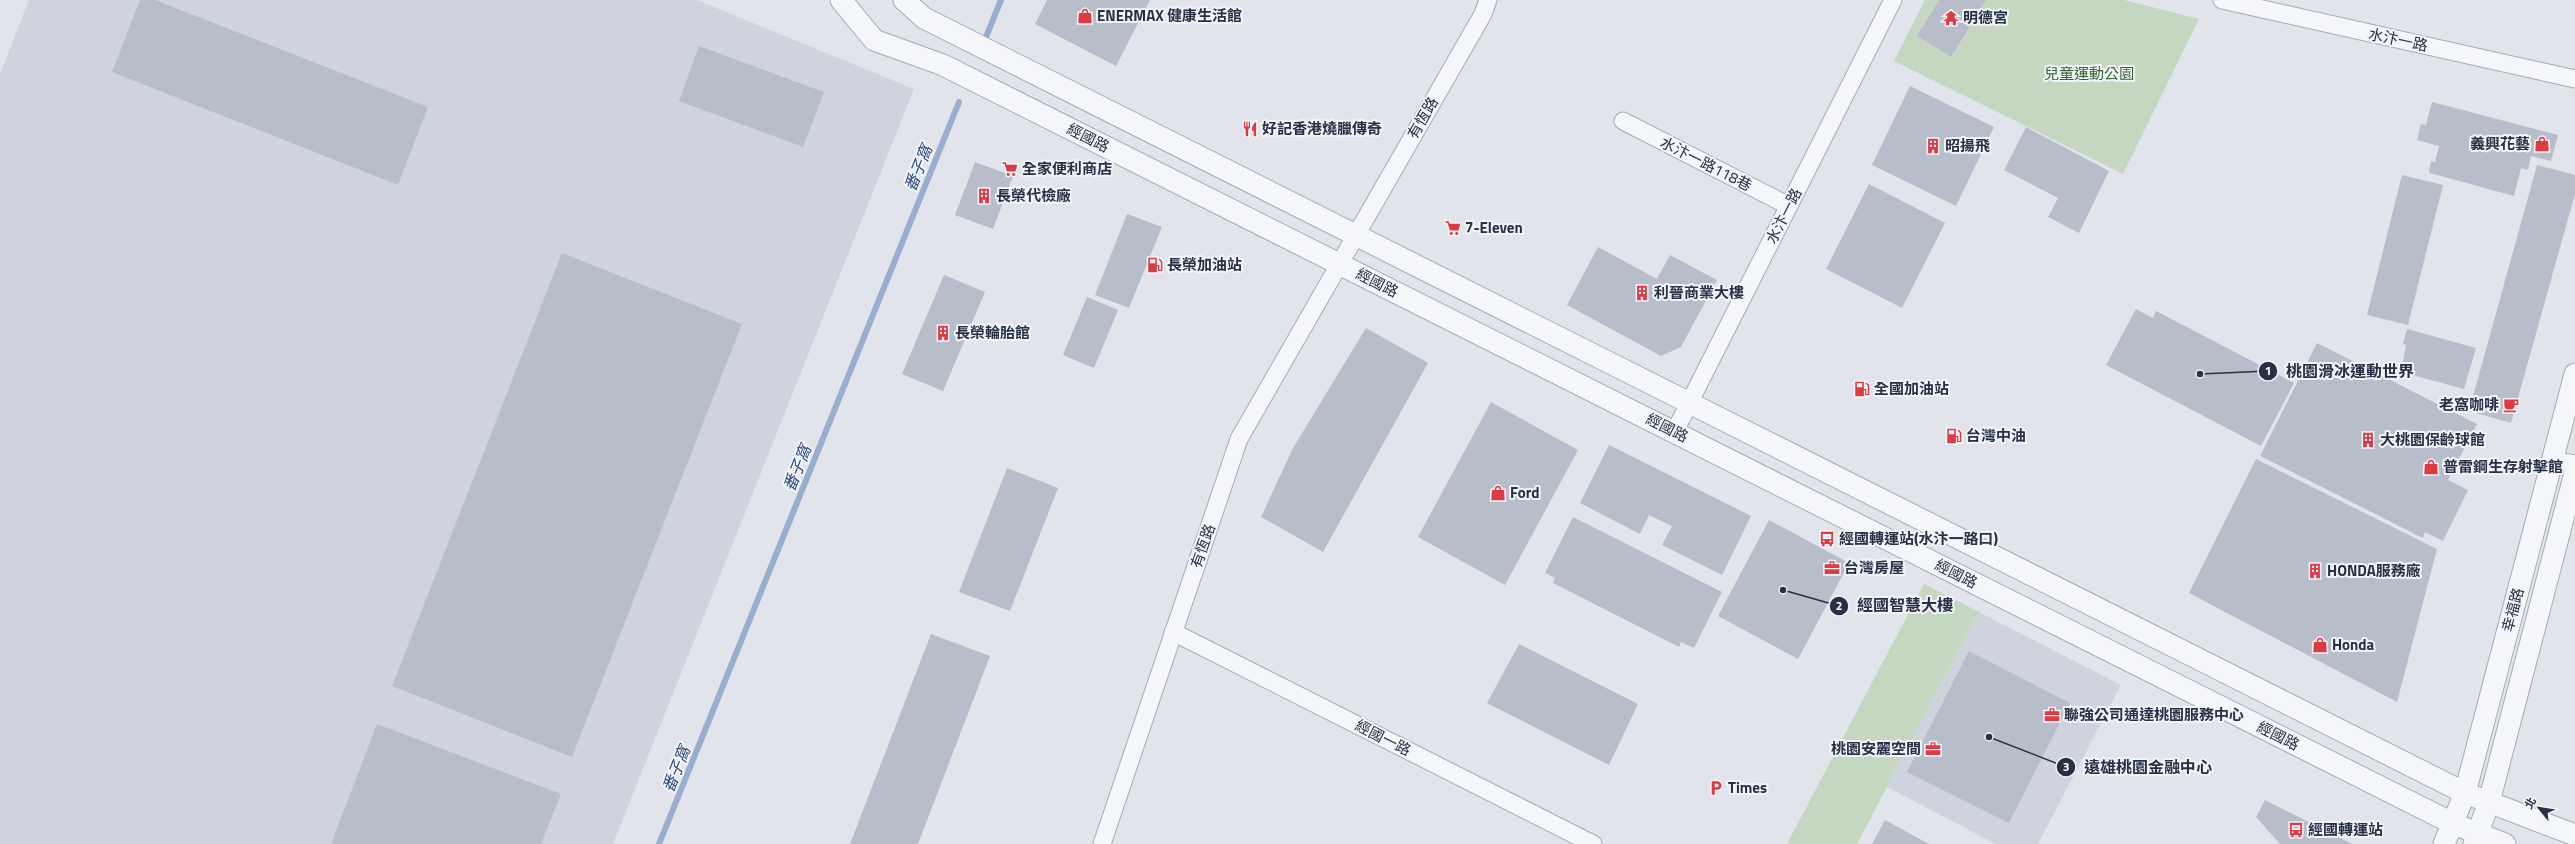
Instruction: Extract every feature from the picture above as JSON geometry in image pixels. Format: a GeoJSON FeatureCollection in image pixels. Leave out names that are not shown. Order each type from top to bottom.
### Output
{"type":"FeatureCollection","features":[{"type":"Feature","properties":{"kind":"street","name":"經國路"},"geometry":{"type":"LineString","coordinates":[[840,0],[874,40],[943,65],[2454,824],[2476,839],[2505,844]]}},
{"type":"Feature","properties":{"kind":"street"},"geometry":{"type":"LineString","coordinates":[[904,0],[924,18],[1690,401],[2465,793],[2575,835]]}},
{"type":"Feature","properties":{"kind":"street","name":"有恆路"},"geometry":{"type":"LineString","coordinates":[[1102,844],[1239,439],[1483,14],[1488,0]]}},
{"type":"Feature","properties":{"kind":"street","name":"水汴一路"},"geometry":{"type":"LineString","coordinates":[[1674,431],[1893,0]]}},
{"type":"Feature","properties":{"kind":"street","name":"水汴一路"},"geometry":{"type":"LineString","coordinates":[[2222,0],[2575,79]]}},
{"type":"Feature","properties":{"kind":"street","name":"水汴一路118巷"},"geometry":{"type":"LineString","coordinates":[[1623,121],[1789,206]]}},
{"type":"Feature","properties":{"kind":"street","name":"幸福路"},"geometry":{"type":"LineString","coordinates":[[2444,844],[2454,824],[2465,793],[2575,374]]}},
{"type":"Feature","properties":{"kind":"street"},"geometry":{"type":"LineString","coordinates":[[2552,460],[2575,464]]}},
{"type":"Feature","properties":{"kind":"street","name":"幸福路"},"geometry":{"type":"LineString","coordinates":[[2476,839],[2489,802],[2575,473]]}},
{"type":"Feature","properties":{"kind":"street","name":"經國一路"},"geometry":{"type":"LineString","coordinates":[[1173,632],[1593,844]]}},
{"type":"Feature","properties":{"kind":"shaded area"},"geometry":{"type":"Polygon","coordinates":[[[29,0],[697,0],[914,89],[613,844],[0,844],[0,74],[29,0]]]}},
{"type":"Feature","properties":{"kind":"shaded area"},"geometry":{"type":"Polygon","coordinates":[[[1979,612],[2121,685],[2038,844],[1996,844],[1887,787],[1979,612]]]}},
{"type":"Feature","properties":{"kind":"green space","name":"兒童運動公園"},"geometry":{"type":"Polygon","coordinates":[[[1925,0],[2124,0],[2199,19],[2123,174],[1894,61],[1925,0]]]}},
{"type":"Feature","properties":{"kind":"green space"},"geometry":{"type":"Polygon","coordinates":[[[1924,584],[1979,612],[1857,844],[1787,844],[1924,584]]]}},
{"type":"Feature","properties":{"kind":"building"},"geometry":{"type":"Polygon","coordinates":[[[140,0],[155,0],[428,107],[398,185],[112,72],[140,0]]]}},
{"type":"Feature","properties":{"kind":"building"},"geometry":{"type":"Polygon","coordinates":[[[1047,0],[1150,0],[1116,66],[1035,24],[1047,0]]]}},
{"type":"Feature","properties":{"kind":"building","name":"明德宮"},"geometry":{"type":"Polygon","coordinates":[[[1939,0],[1986,0],[1951,57],[1917,36],[1939,0]]]}},
{"type":"Feature","properties":{"kind":"building"},"geometry":{"type":"Polygon","coordinates":[[[699,46],[824,92],[803,147],[679,101],[699,46]]]}},
{"type":"Feature","properties":{"kind":"building","name":"昭揚飛"},"geometry":{"type":"Polygon","coordinates":[[[1910,86],[1994,127],[1956,206],[1872,165],[1910,86]]]}},
{"type":"Feature","properties":{"kind":"building"},"geometry":{"type":"Polygon","coordinates":[[[2432,102],[2558,135],[2551,161],[2531,156],[2528,170],[2521,168],[2514,196],[2430,173],[2431,161],[2435,162],[2439,146],[2417,140],[2421,124],[2426,125],[2432,102]]]}},
{"type":"Feature","properties":{"kind":"building"},"geometry":{"type":"Polygon","coordinates":[[[2026,127],[2109,171],[2079,233],[2048,217],[2058,198],[2004,170],[2026,127]]]}},
{"type":"Feature","properties":{"kind":"building","name":"長榮代檢廠"},"geometry":{"type":"Polygon","coordinates":[[[975,162],[1013,176],[993,229],[955,215],[975,162]]]}},
{"type":"Feature","properties":{"kind":"building"},"geometry":{"type":"Polygon","coordinates":[[[2537,165],[2575,175],[2575,194],[2511,423],[2469,411],[2537,165]]]}},
{"type":"Feature","properties":{"kind":"building"},"geometry":{"type":"Polygon","coordinates":[[[2402,175],[2443,185],[2408,325],[2367,315],[2402,175]]]}},
{"type":"Feature","properties":{"kind":"building"},"geometry":{"type":"Polygon","coordinates":[[[1869,184],[1945,223],[1902,308],[1826,269],[1869,184]]]}},
{"type":"Feature","properties":{"kind":"building"},"geometry":{"type":"Polygon","coordinates":[[[1127,214],[1162,227],[1129,308],[1095,295],[1127,214]]]}},
{"type":"Feature","properties":{"kind":"building","name":"利晉商業大樓"},"geometry":{"type":"Polygon","coordinates":[[[1598,247],[1657,279],[1670,255],[1717,280],[1681,347],[1661,356],[1567,305],[1598,247]]]}},
{"type":"Feature","properties":{"kind":"building"},"geometry":{"type":"Polygon","coordinates":[[[562,253],[742,324],[572,757],[392,686],[562,253]]]}},
{"type":"Feature","properties":{"kind":"building","name":"長榮輪胎館"},"geometry":{"type":"Polygon","coordinates":[[[944,275],[985,292],[943,391],[902,374],[944,275]]]}},
{"type":"Feature","properties":{"kind":"building"},"geometry":{"type":"Polygon","coordinates":[[[1087,297],[1118,310],[1094,368],[1063,355],[1087,297]]]}},
{"type":"Feature","properties":{"kind":"building"},"geometry":{"type":"Polygon","coordinates":[[[2136,309],[2153,318],[2156,311],[2294,383],[2261,446],[2106,365],[2136,309]]]}},
{"type":"Feature","properties":{"kind":"building"},"geometry":{"type":"Polygon","coordinates":[[[1366,328],[1428,363],[1323,552],[1261,517],[1293,448],[1366,328]]]}},
{"type":"Feature","properties":{"kind":"building"},"geometry":{"type":"Polygon","coordinates":[[[2407,329],[2476,348],[2464,389],[2401,372],[2406,345],[2403,344],[2407,329]]]}},
{"type":"Feature","properties":{"kind":"building","name":"大桃園保齡球館"},"geometry":{"type":"Polygon","coordinates":[[[2317,343],[2477,424],[2448,480],[2468,490],[2443,541],[2425,532],[2423,538],[2260,456],[2317,343]]]}},
{"type":"Feature","properties":{"kind":"building","name":"Ford"},"geometry":{"type":"Polygon","coordinates":[[[1491,402],[1578,450],[1505,585],[1418,537],[1491,402]]]}},
{"type":"Feature","properties":{"kind":"building"},"geometry":{"type":"Polygon","coordinates":[[[1609,445],[1751,516],[1722,575],[1662,545],[1672,526],[1649,515],[1640,534],[1580,503],[1609,445]]]}},
{"type":"Feature","properties":{"kind":"building","name":"HONDA服務廠"},"geometry":{"type":"Polygon","coordinates":[[[2256,459],[2437,549],[2397,702],[2189,593],[2256,459]]]}},
{"type":"Feature","properties":{"kind":"building"},"geometry":{"type":"Polygon","coordinates":[[[1007,468],[1058,488],[1010,611],[959,592],[1007,468]]]}},
{"type":"Feature","properties":{"kind":"building"},"geometry":{"type":"Polygon","coordinates":[[[1573,517],[1722,592],[1694,648],[1681,642],[1679,647],[1553,583],[1555,578],[1545,573],[1573,517]]]}},
{"type":"Feature","properties":{"kind":"building"},"geometry":{"type":"Polygon","coordinates":[[[1769,520],[1849,563],[1798,659],[1718,616],[1769,520]]]}},
{"type":"Feature","properties":{"kind":"building"},"geometry":{"type":"Polygon","coordinates":[[[931,634],[990,656],[918,844],[850,844],[931,634]]]}},
{"type":"Feature","properties":{"kind":"building"},"geometry":{"type":"Polygon","coordinates":[[[1519,644],[1638,704],[1609,765],[1487,703],[1519,644]]]}},
{"type":"Feature","properties":{"kind":"building"},"geometry":{"type":"Polygon","coordinates":[[[1969,651],[2070,703],[2009,823],[1907,772],[1969,651]]]}},
{"type":"Feature","properties":{"kind":"building"},"geometry":{"type":"Polygon","coordinates":[[[377,724],[561,794],[541,844],[331,844],[377,724]]]}},
{"type":"Feature","properties":{"kind":"building","name":"經國轉運站"},"geometry":{"type":"Polygon","coordinates":[[[2265,800],[2352,844],[2280,844],[2256,817],[2265,800]]]}},
{"type":"Feature","properties":{"kind":"building"},"geometry":{"type":"Polygon","coordinates":[[[1885,820],[1929,844],[1872,844],[1885,820]]]}},
{"type":"Feature","properties":{"kind":"waterway","name":"番子窩"},"geometry":{"type":"LineString","coordinates":[[984,42],[1001,0]]}},
{"type":"Feature","properties":{"kind":"waterway","name":"番子窩"},"geometry":{"type":"LineString","coordinates":[[659,844],[959,102]]}},
{"type":"Feature","properties":{"kind":"place","name":"ENERMAX 健康生活館"},"geometry":{"type":"Point","coordinates":[1085,16]}},
{"type":"Feature","properties":{"kind":"place","name":"明德宮"},"geometry":{"type":"Point","coordinates":[1951,18]}},
{"type":"Feature","properties":{"kind":"place","name":"好記香港燒臘傳奇"},"geometry":{"type":"Point","coordinates":[1250,129]}},
{"type":"Feature","properties":{"kind":"place","name":"義興花藝"},"geometry":{"type":"Point","coordinates":[2542,144]}},
{"type":"Feature","properties":{"kind":"place","name":"昭揚飛"},"geometry":{"type":"Point","coordinates":[1933,146]}},
{"type":"Feature","properties":{"kind":"place","name":"全家便利商店"},"geometry":{"type":"Point","coordinates":[1010,169]}},
{"type":"Feature","properties":{"kind":"place","name":"長榮代檢廠"},"geometry":{"type":"Point","coordinates":[984,196]}},
{"type":"Feature","properties":{"kind":"place","name":"7-Eleven"},"geometry":{"type":"Point","coordinates":[1453,228]}},
{"type":"Feature","properties":{"kind":"place","name":"長榮加油站"},"geometry":{"type":"Point","coordinates":[1155,265]}},
{"type":"Feature","properties":{"kind":"place","name":"利晉商業大樓"},"geometry":{"type":"Point","coordinates":[1642,293]}},
{"type":"Feature","properties":{"kind":"place","name":"長榮輪胎館"},"geometry":{"type":"Point","coordinates":[943,333]}},
{"type":"Feature","properties":{"kind":"place","name":"桃園滑冰運動世界"},"geometry":{"type":"Point","coordinates":[2200,374]}},
{"type":"Feature","properties":{"kind":"place","name":"全國加油站"},"geometry":{"type":"Point","coordinates":[1862,389]}},
{"type":"Feature","properties":{"kind":"place","name":"老窩咖啡"},"geometry":{"type":"Point","coordinates":[2511,405]}},
{"type":"Feature","properties":{"kind":"place","name":"台灣中油"},"geometry":{"type":"Point","coordinates":[1954,436]}},
{"type":"Feature","properties":{"kind":"place","name":"大桃園保齡球館"},"geometry":{"type":"Point","coordinates":[2368,440]}},
{"type":"Feature","properties":{"kind":"place","name":"普雷鋼生存射擊館"},"geometry":{"type":"Point","coordinates":[2431,467]}},
{"type":"Feature","properties":{"kind":"place","name":"Ford"},"geometry":{"type":"Point","coordinates":[1498,493]}},
{"type":"Feature","properties":{"kind":"place","name":"經國轉運站(水汴一路口)"},"geometry":{"type":"Point","coordinates":[1827,539]}},
{"type":"Feature","properties":{"kind":"place","name":"台灣房屋"},"geometry":{"type":"Point","coordinates":[1832,568]}},
{"type":"Feature","properties":{"kind":"place","name":"HONDA服務廠"},"geometry":{"type":"Point","coordinates":[2315,571]}},
{"type":"Feature","properties":{"kind":"place","name":"經國智慧大樓"},"geometry":{"type":"Point","coordinates":[1783,590]}},
{"type":"Feature","properties":{"kind":"place","name":"Honda"},"geometry":{"type":"Point","coordinates":[2320,645]}},
{"type":"Feature","properties":{"kind":"place","name":"聯強公司通達桃園服務中心"},"geometry":{"type":"Point","coordinates":[2052,715]}},
{"type":"Feature","properties":{"kind":"place","name":"遠雄桃園金融中心"},"geometry":{"type":"Point","coordinates":[1989,737]}},
{"type":"Feature","properties":{"kind":"place","name":"桃園安麗空間"},"geometry":{"type":"Point","coordinates":[1933,749]}},
{"type":"Feature","properties":{"kind":"place","name":"Times"},"geometry":{"type":"Point","coordinates":[1716,788]}},
{"type":"Feature","properties":{"kind":"place","name":"經國轉運站"},"geometry":{"type":"Point","coordinates":[2296,830]}}]}
